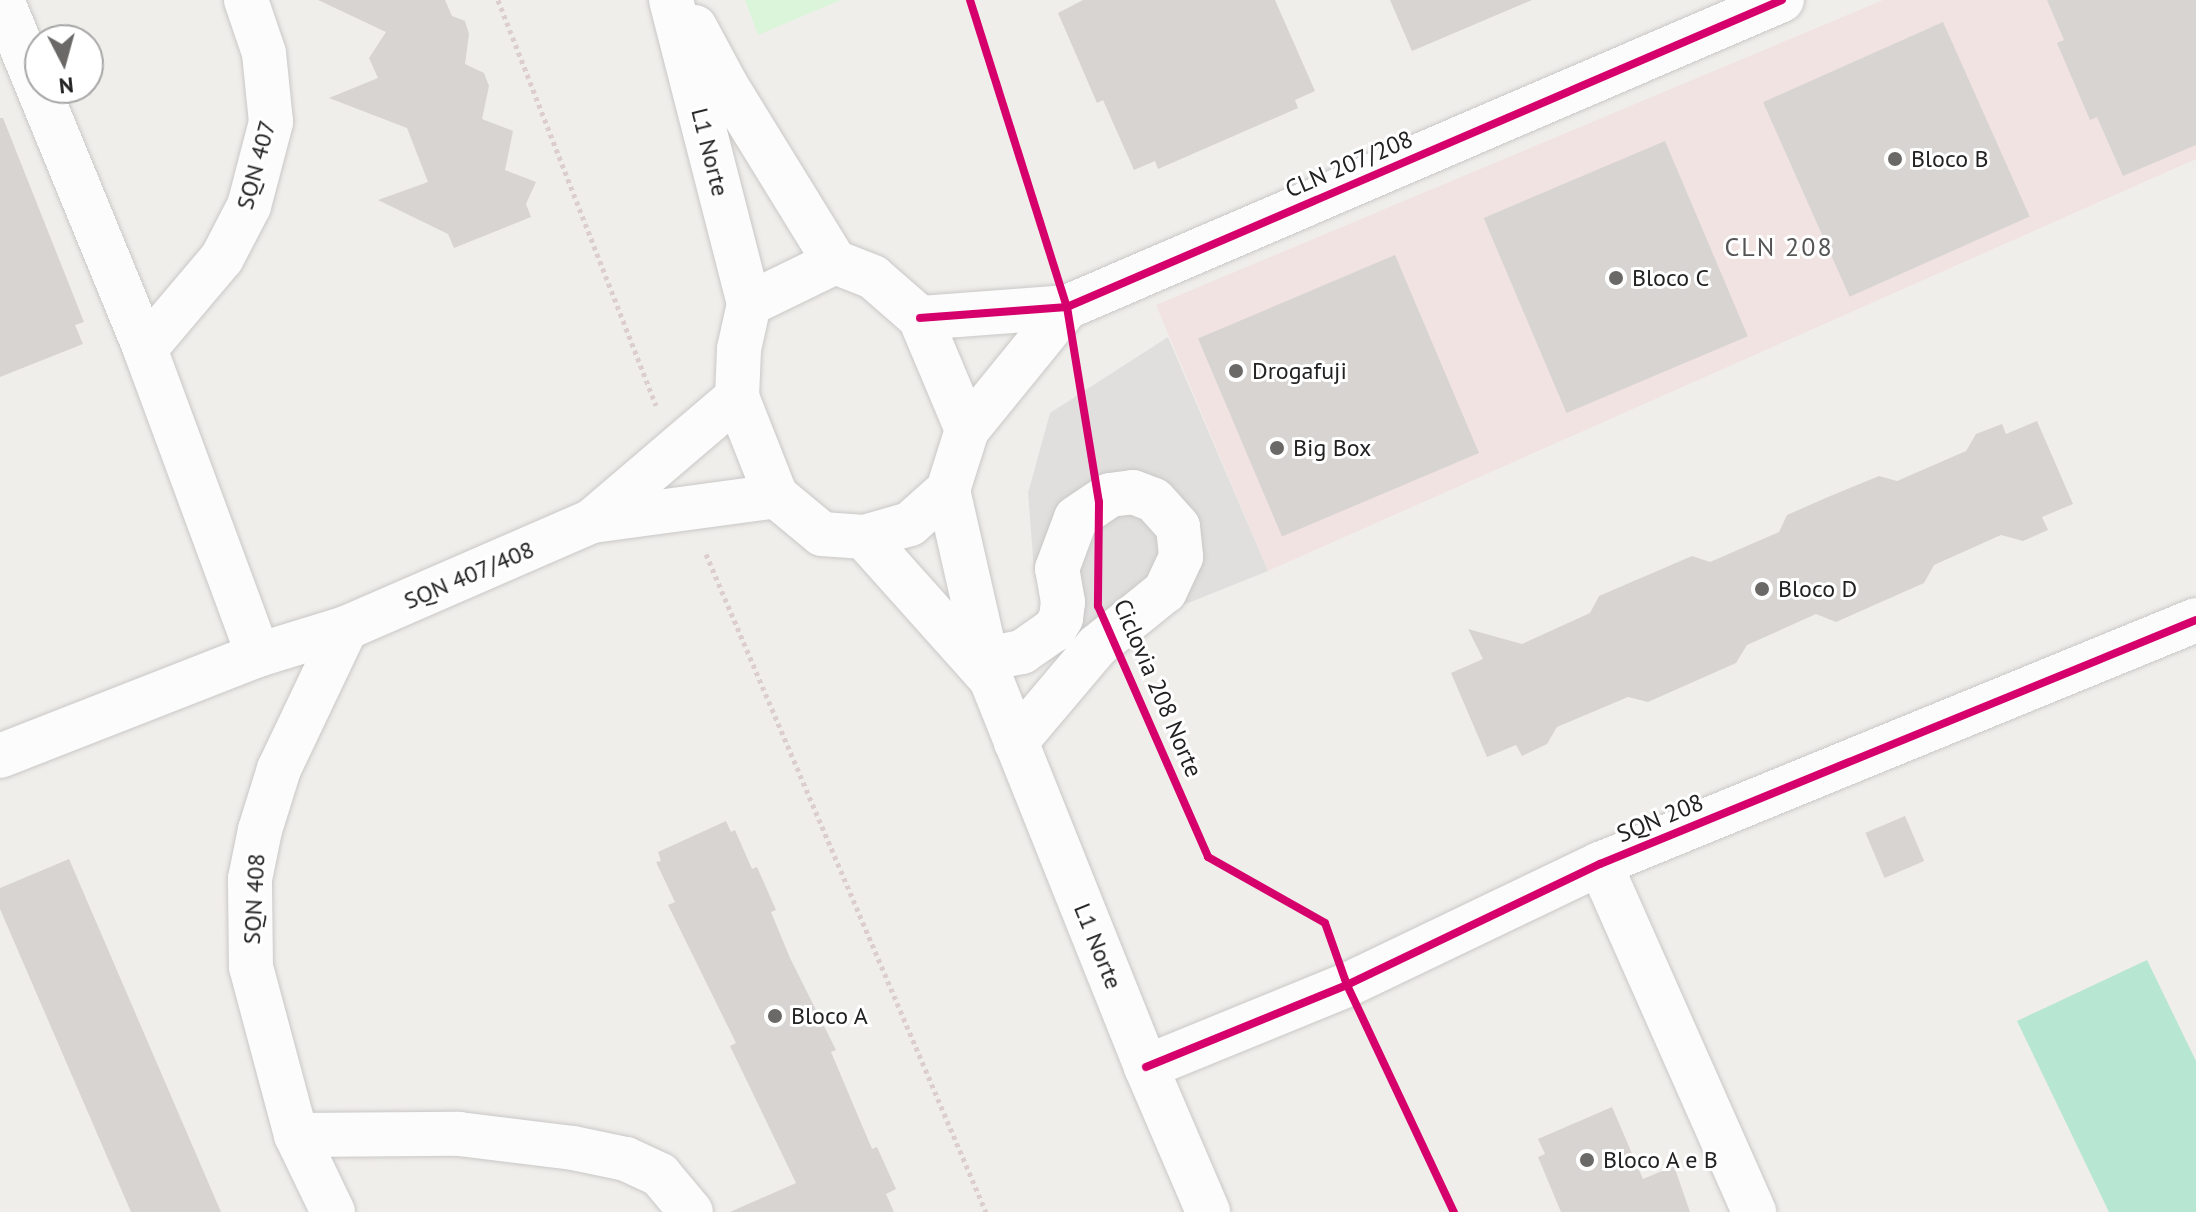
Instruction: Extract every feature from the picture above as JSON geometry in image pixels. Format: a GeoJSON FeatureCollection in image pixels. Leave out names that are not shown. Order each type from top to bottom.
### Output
{"type":"FeatureCollection","features":[{"type":"Feature","properties":{"kind":"street"},"geometry":{"type":"LineString","coordinates":[[2,0],[12,62],[145,349],[258,655]]}},
{"type":"Feature","properties":{"kind":"street","name":"SQN 407"},"geometry":{"type":"LineString","coordinates":[[145,349],[222,258],[249,206],[271,122],[264,53],[246,0]]}},
{"type":"Feature","properties":{"kind":"street","name":"L1 Norte"},"geometry":{"type":"LineString","coordinates":[[671,0],[749,304]]}},
{"type":"Feature","properties":{"kind":"street","name":"L1 Norte"},"geometry":{"type":"LineString","coordinates":[[680,0],[726,85],[835,262]]}},
{"type":"Feature","properties":{"kind":"street","name":"CLN 207/208"},"geometry":{"type":"LineString","coordinates":[[920,318],[1067,307],[1782,0]]}},
{"type":"Feature","properties":{"kind":"street"},"geometry":{"type":"LineString","coordinates":[[835,262],[873,277],[920,318],[967,430],[948,490],[910,524],[864,537],[822,534],[776,496],[737,397],[739,349],[749,304],[835,262]]}},
{"type":"Feature","properties":{"kind":"street","name":"CLN 207/208"},"geometry":{"type":"LineString","coordinates":[[967,430],[1067,307]]}},
{"type":"Feature","properties":{"kind":"street","name":"SQN 407/408"},"geometry":{"type":"LineString","coordinates":[[592,521],[737,397]]}},
{"type":"Feature","properties":{"kind":"street","name":"L1 Norte"},"geometry":{"type":"LineString","coordinates":[[948,490],[988,669],[1146,1067],[1208,1212]]}},
{"type":"Feature","properties":{"kind":"street"},"geometry":{"type":"LineString","coordinates":[[988,669],[1022,652],[1054,630],[1061,618],[1063,602],[1057,569],[1076,518],[1110,495],[1133,492],[1154,500],[1178,527],[1181,557],[1165,591],[1097,646],[1016,742]]}},
{"type":"Feature","properties":{"kind":"street","name":"SQN 407/408"},"geometry":{"type":"LineString","coordinates":[[346,628],[592,521],[776,496]]}},
{"type":"Feature","properties":{"kind":"street","name":"L1 Norte"},"geometry":{"type":"LineString","coordinates":[[864,537],[988,669]]}},
{"type":"Feature","properties":{"kind":"street","name":"SQN 208"},"geometry":{"type":"LineString","coordinates":[[1146,1067],[1347,985],[1600,864],[2196,620]]}},
{"type":"Feature","properties":{"kind":"street"},"geometry":{"type":"LineString","coordinates":[[0,756],[258,655],[346,628]]}},
{"type":"Feature","properties":{"kind":"street","name":"SQN 408"},"geometry":{"type":"LineString","coordinates":[[333,1212],[296,1135],[251,967],[250,879],[260,830],[279,769],[346,628]]}},
{"type":"Feature","properties":{"kind":"street","name":"SQN 208"},"geometry":{"type":"LineString","coordinates":[[1600,864],[1754,1212]]}},
{"type":"Feature","properties":{"kind":"street"},"geometry":{"type":"LineString","coordinates":[[296,1135],[459,1134],[573,1148],[626,1159],[660,1175],[691,1212]]}},
{"type":"Feature","properties":{"kind":"path"},"geometry":{"type":"LineString","coordinates":[[498,0],[674,451]]}},
{"type":"Feature","properties":{"kind":"path"},"geometry":{"type":"LineString","coordinates":[[687,508],[986,1212]]}},
{"type":"Feature","properties":{"kind":"shaded area"},"geometry":{"type":"Polygon","coordinates":[[[1883,0],[2196,0],[2196,159],[1268,571],[1156,305],[1883,0]]]}},
{"type":"Feature","properties":{"kind":"shaded area"},"geometry":{"type":"Polygon","coordinates":[[[1168,337],[1268,571],[1071,650],[1034,570],[1028,493],[1050,413],[1168,337]]]}},
{"type":"Feature","properties":{"kind":"green space"},"geometry":{"type":"Polygon","coordinates":[[[745,0],[841,0],[758,35],[745,0]]]}},
{"type":"Feature","properties":{"kind":"green space"},"geometry":{"type":"Polygon","coordinates":[[[2147,960],[2196,1061],[2196,1212],[2109,1212],[2017,1021],[2147,960]]]}},
{"type":"Feature","properties":{"kind":"building"},"geometry":{"type":"Polygon","coordinates":[[[318,0],[445,0],[452,16],[465,21],[469,34],[465,64],[484,73],[489,86],[482,119],[513,131],[505,170],[536,182],[526,204],[531,217],[454,248],[448,234],[378,200],[428,182],[407,128],[329,98],[378,78],[369,58],[386,32],[318,0]]]}},
{"type":"Feature","properties":{"kind":"building"},"geometry":{"type":"Polygon","coordinates":[[[1083,0],[1275,0],[1315,91],[1295,100],[1298,108],[1158,169],[1155,161],[1134,170],[1103,100],[1097,103],[1058,13],[1083,0]]]}},
{"type":"Feature","properties":{"kind":"building"},"geometry":{"type":"Polygon","coordinates":[[[1390,0],[1532,0],[1412,51],[1390,0]]]}},
{"type":"Feature","properties":{"kind":"building"},"geometry":{"type":"Polygon","coordinates":[[[2047,0],[2196,0],[2196,145],[2123,176],[2097,117],[2090,120],[2057,43],[2064,40],[2047,0]]]}},
{"type":"Feature","properties":{"kind":"building","name":"Bloco B"},"geometry":{"type":"Polygon","coordinates":[[[1943,22],[2030,217],[1850,297],[1763,102],[1943,22]]]}},
{"type":"Feature","properties":{"kind":"building"},"geometry":{"type":"Polygon","coordinates":[[[0,118],[3,118],[84,322],[75,325],[83,344],[0,377],[0,118]]]}},
{"type":"Feature","properties":{"kind":"building","name":"Bloco C"},"geometry":{"type":"Polygon","coordinates":[[[1665,141],[1748,336],[1566,413],[1484,218],[1665,141]]]}},
{"type":"Feature","properties":{"kind":"building"},"geometry":{"type":"Polygon","coordinates":[[[1395,255],[1479,453],[1282,537],[1198,339],[1395,255]]]}},
{"type":"Feature","properties":{"kind":"building","name":"Bloco D"},"geometry":{"type":"Polygon","coordinates":[[[2037,421],[2073,504],[2042,517],[2048,530],[2023,541],[2001,535],[1934,565],[1924,583],[1836,622],[1816,614],[1747,645],[1736,663],[1648,702],[1628,697],[1557,727],[1547,744],[1522,756],[1516,745],[1487,757],[1451,673],[1483,659],[1468,629],[1522,644],[1590,613],[1599,596],[1692,556],[1710,562],[1779,532],[1787,515],[1828,497],[1879,476],[1897,481],[1966,451],[1976,434],[2002,424],[2006,434],[2037,421]]]}},
{"type":"Feature","properties":{"kind":"building"},"geometry":{"type":"Polygon","coordinates":[[[1905,816],[1924,861],[1885,878],[1865,833],[1905,816]]]}},
{"type":"Feature","properties":{"kind":"building","name":"Bloco A"},"geometry":{"type":"Polygon","coordinates":[[[726,821],[731,832],[735,830],[752,869],[757,867],[776,910],[771,912],[790,958],[836,1050],[831,1052],[872,1149],[877,1147],[896,1189],[886,1194],[894,1212],[730,1212],[796,1183],[730,1046],[736,1043],[668,905],[675,902],[656,862],[661,861],[658,852],[726,821]]]}},
{"type":"Feature","properties":{"kind":"building"},"geometry":{"type":"Polygon","coordinates":[[[69,859],[221,1212],[131,1212],[0,909],[0,888],[69,859]]]}},
{"type":"Feature","properties":{"kind":"building","name":"Bloco A e B"},"geometry":{"type":"Polygon","coordinates":[[[1612,1107],[1643,1179],[1674,1166],[1690,1212],[1561,1212],[1538,1157],[1545,1154],[1538,1139],[1612,1107]]]}},
{"type":"Feature","properties":{"kind":"cycle path","name":"Ciclovia 208 Norte"},"geometry":{"type":"LineString","coordinates":[[970,0],[1067,307],[1099,502],[1098,606],[1208,857],[1325,923],[1347,985],[1454,1212]]}},
{"type":"Feature","properties":{"kind":"cycle path"},"geometry":{"type":"LineString","coordinates":[[920,318],[1067,307],[1782,0]]}},
{"type":"Feature","properties":{"kind":"cycle path"},"geometry":{"type":"LineString","coordinates":[[1146,1067],[1347,985],[1600,864],[2196,620]]}},
{"type":"Feature","properties":{"kind":"place","name":"Bloco B"},"geometry":{"type":"Point","coordinates":[1895,159]}},
{"type":"Feature","properties":{"kind":"place","name":"Bloco C"},"geometry":{"type":"Point","coordinates":[1616,278]}},
{"type":"Feature","properties":{"kind":"place","name":"Drogafuji"},"geometry":{"type":"Point","coordinates":[1236,371]}},
{"type":"Feature","properties":{"kind":"place","name":"Big Box"},"geometry":{"type":"Point","coordinates":[1277,448]}},
{"type":"Feature","properties":{"kind":"place","name":"Bloco D"},"geometry":{"type":"Point","coordinates":[1762,589]}},
{"type":"Feature","properties":{"kind":"place","name":"Bloco A"},"geometry":{"type":"Point","coordinates":[775,1016]}},
{"type":"Feature","properties":{"kind":"place","name":"Bloco A e B"},"geometry":{"type":"Point","coordinates":[1587,1160]}},
{"type":"Feature","properties":{"kind":"district","name":"CLN 208"},"geometry":{"type":"Point","coordinates":[1779,247]}}]}
